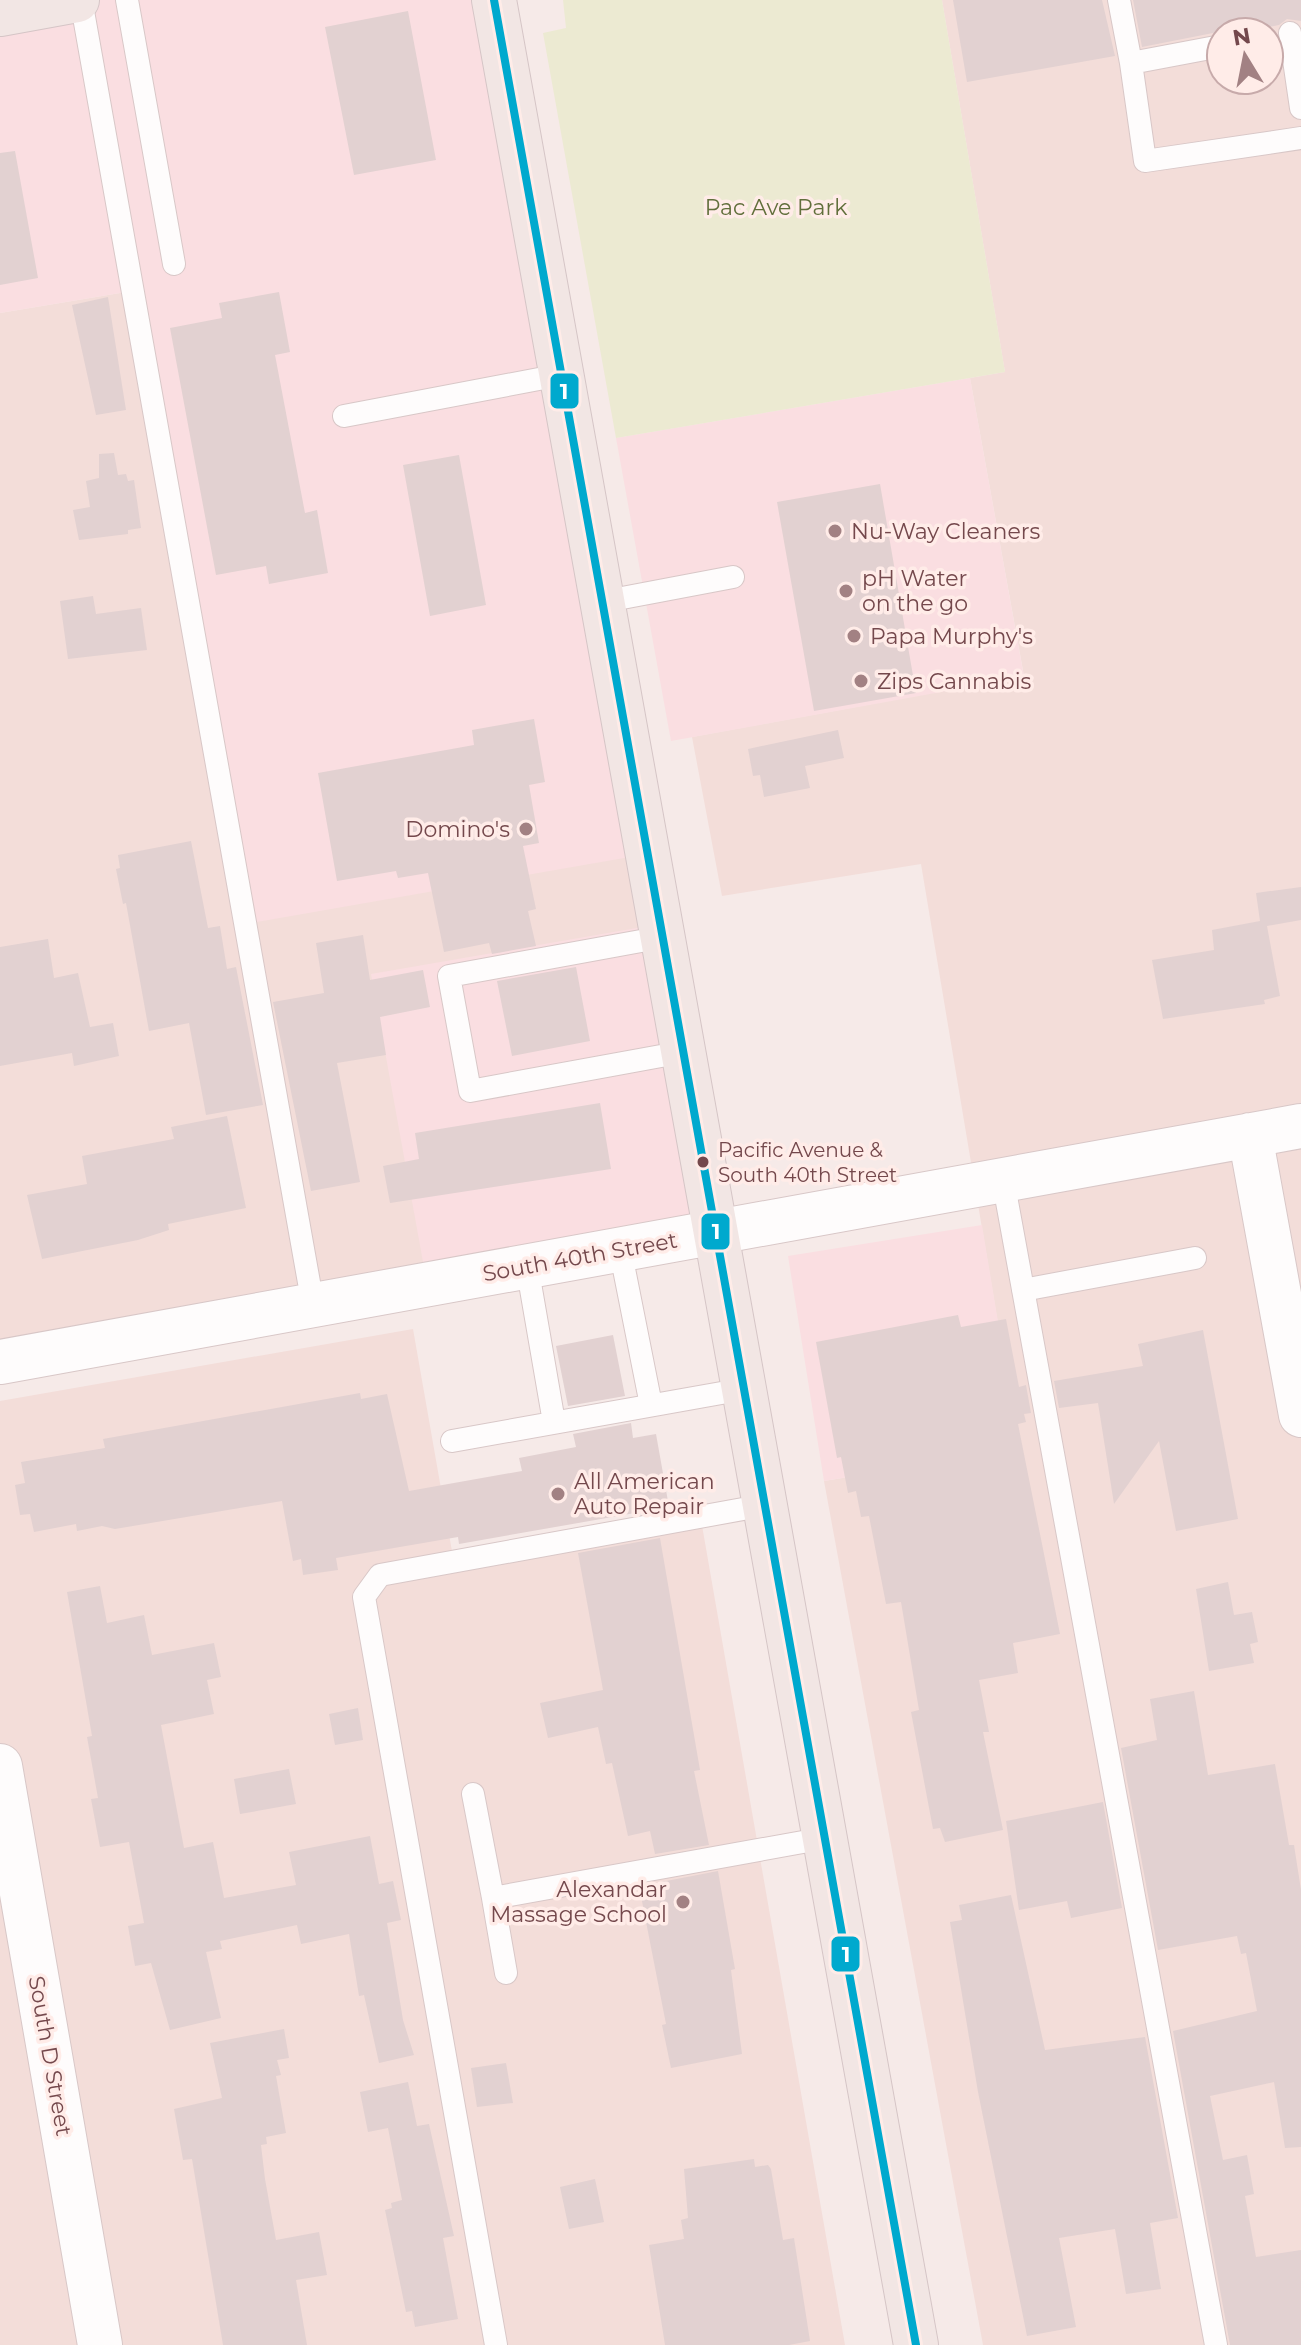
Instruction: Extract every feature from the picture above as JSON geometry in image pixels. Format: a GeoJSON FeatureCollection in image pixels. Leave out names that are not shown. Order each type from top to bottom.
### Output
{"type":"FeatureCollection","features":[{"type":"Feature","properties":{"kind":"main road"},"geometry":{"type":"LineString","coordinates":[[0,14],[79,0]]}},
{"type":"Feature","properties":{"kind":"main road"},"geometry":{"type":"LineString","coordinates":[[494,0],[916,2345]]}},
{"type":"Feature","properties":{"kind":"street","name":"South 40th Street"},"geometry":{"type":"LineString","coordinates":[[0,1362],[1301,1126]]}},
{"type":"Feature","properties":{"kind":"street"},"geometry":{"type":"LineString","coordinates":[[1250,1135],[1301,1415]]}},
{"type":"Feature","properties":{"kind":"street","name":"South D Street"},"geometry":{"type":"LineString","coordinates":[[0,1766],[100,2345]]}},
{"type":"Feature","properties":{"kind":"lane"},"geometry":{"type":"LineString","coordinates":[[79,0],[313,1305]]}},
{"type":"Feature","properties":{"kind":"lane"},"geometry":{"type":"LineString","coordinates":[[127,0],[174,264]]}},
{"type":"Feature","properties":{"kind":"lane"},"geometry":{"type":"LineString","coordinates":[[1119,0],[1145,161],[1301,138]]}},
{"type":"Feature","properties":{"kind":"lane"},"geometry":{"type":"LineString","coordinates":[[1287,33],[1301,108]]}},
{"type":"Feature","properties":{"kind":"lane"},"geometry":{"type":"LineString","coordinates":[[1131,63],[1205,49]]}},
{"type":"Feature","properties":{"kind":"lane"},"geometry":{"type":"LineString","coordinates":[[344,416],[560,375]]}},
{"type":"Feature","properties":{"kind":"lane"},"geometry":{"type":"LineString","coordinates":[[601,602],[733,577]]}},
{"type":"Feature","properties":{"kind":"lane"},"geometry":{"type":"LineString","coordinates":[[663,937],[449,976],[470,1091],[683,1052]]}},
{"type":"Feature","properties":{"kind":"lane"},"geometry":{"type":"LineString","coordinates":[[1003,1180],[1216,2345]]}},
{"type":"Feature","properties":{"kind":"lane"},"geometry":{"type":"LineString","coordinates":[[620,1249],[651,1405]]}},
{"type":"Feature","properties":{"kind":"lane"},"geometry":{"type":"LineString","coordinates":[[1023,1290],[1195,1258]]}},
{"type":"Feature","properties":{"kind":"lane"},"geometry":{"type":"LineString","coordinates":[[527,1266],[554,1422]]}},
{"type":"Feature","properties":{"kind":"lane"},"geometry":{"type":"LineString","coordinates":[[452,1441],[744,1389]]}},
{"type":"Feature","properties":{"kind":"lane"},"geometry":{"type":"LineString","coordinates":[[496,2345],[364,1597],[380,1575],[765,1505]]}},
{"type":"Feature","properties":{"kind":"lane"},"geometry":{"type":"LineString","coordinates":[[473,1794],[506,1973]]}},
{"type":"Feature","properties":{"kind":"lane"},"geometry":{"type":"LineString","coordinates":[[493,1898],[825,1838]]}},
{"type":"Feature","properties":{"kind":"shaded area"},"geometry":{"type":"Polygon","coordinates":[[[77,0],[494,0],[647,854],[245,924],[132,291],[0,313],[0,14],[77,0]]]}},
{"type":"Feature","properties":{"kind":"shaded area"},"geometry":{"type":"Polygon","coordinates":[[[942,0],[1301,0],[1301,2345],[983,2345],[824,1481],[1019,1449],[921,864],[722,896],[692,737],[1024,676],[970,378],[1005,372],[942,0]]]}},
{"type":"Feature","properties":{"kind":"shaded area"},"geometry":{"type":"Polygon","coordinates":[[[132,291],[647,854],[660,924],[427,1284],[0,1362],[0,313],[132,291]]]}},
{"type":"Feature","properties":{"kind":"shaded area"},"geometry":{"type":"Polygon","coordinates":[[[970,378],[1024,677],[671,741],[616,438],[970,378]]]}},
{"type":"Feature","properties":{"kind":"shaded area"},"geometry":{"type":"Polygon","coordinates":[[[660,924],[716,1232],[427,1284],[371,974],[660,924]]]}},
{"type":"Feature","properties":{"kind":"shaded area"},"geometry":{"type":"Polygon","coordinates":[[[982,1225],[1019,1449],[824,1481],[788,1256],[982,1225]]]}},
{"type":"Feature","properties":{"kind":"shaded area"},"geometry":{"type":"Polygon","coordinates":[[[413,1329],[453,1557],[700,1514],[845,2345],[0,2345],[0,1401],[413,1329]]]}},
{"type":"Feature","properties":{"kind":"green space","name":"Pac Ave Park"},"geometry":{"type":"Polygon","coordinates":[[[563,0],[942,0],[1005,372],[616,438],[543,33],[566,28],[563,0]]]}},
{"type":"Feature","properties":{"kind":"building"},"geometry":{"type":"Polygon","coordinates":[[[953,0],[1102,0],[1115,56],[967,82],[953,0]]]}},
{"type":"Feature","properties":{"kind":"building"},"geometry":{"type":"Polygon","coordinates":[[[1133,0],[1301,0],[1301,21],[1285,20],[1285,16],[1205,16],[1205,35],[1142,47],[1133,0]]]}},
{"type":"Feature","properties":{"kind":"building"},"geometry":{"type":"Polygon","coordinates":[[[408,11],[436,160],[354,175],[325,27],[408,11]]]}},
{"type":"Feature","properties":{"kind":"building"},"geometry":{"type":"Polygon","coordinates":[[[15,151],[38,278],[0,285],[0,153],[15,151]]]}},
{"type":"Feature","properties":{"kind":"building"},"geometry":{"type":"Polygon","coordinates":[[[279,292],[290,352],[275,355],[305,513],[317,510],[328,573],[269,584],[266,566],[216,575],[170,328],[222,318],[219,303],[279,292]]]}},
{"type":"Feature","properties":{"kind":"building"},"geometry":{"type":"Polygon","coordinates":[[[108,297],[126,410],[96,415],[72,305],[108,297]]]}},
{"type":"Feature","properties":{"kind":"building"},"geometry":{"type":"Polygon","coordinates":[[[114,453],[118,475],[126,474],[128,481],[134,480],[141,528],[128,530],[128,534],[79,540],[73,510],[90,507],[86,481],[99,478],[99,454],[114,453]]]}},
{"type":"Feature","properties":{"kind":"building"},"geometry":{"type":"Polygon","coordinates":[[[459,455],[486,605],[430,616],[403,465],[459,455]]]}},
{"type":"Feature","properties":{"kind":"building"},"geometry":{"type":"Polygon","coordinates":[[[880,484],[916,693],[814,711],[777,502],[880,484]]]}},
{"type":"Feature","properties":{"kind":"building"},"geometry":{"type":"Polygon","coordinates":[[[93,596],[96,614],[141,608],[147,650],[68,659],[60,601],[93,596]]]}},
{"type":"Feature","properties":{"kind":"building"},"geometry":{"type":"Polygon","coordinates":[[[534,719],[545,782],[529,785],[539,843],[523,846],[536,909],[528,911],[536,946],[492,954],[489,943],[444,952],[428,873],[398,878],[396,871],[337,881],[318,773],[474,745],[472,730],[534,719]]]}},
{"type":"Feature","properties":{"kind":"building"},"geometry":{"type":"Polygon","coordinates":[[[838,730],[844,758],[805,766],[810,788],[764,797],[760,775],[753,776],[748,749],[838,730]]]}},
{"type":"Feature","properties":{"kind":"building"},"geometry":{"type":"Polygon","coordinates":[[[191,841],[208,928],[220,926],[227,969],[236,967],[263,1105],[206,1115],[189,1023],[149,1031],[126,903],[123,904],[116,869],[120,868],[118,855],[191,841]]]}},
{"type":"Feature","properties":{"kind":"building"},"geometry":{"type":"Polygon","coordinates":[[[1301,887],[1301,920],[1267,926],[1280,996],[1264,1000],[1265,1004],[1163,1019],[1152,960],[1214,950],[1212,930],[1260,921],[1256,893],[1301,887]]]}},
{"type":"Feature","properties":{"kind":"building"},"geometry":{"type":"Polygon","coordinates":[[[363,935],[370,980],[423,970],[430,1007],[380,1017],[386,1055],[337,1063],[360,1182],[311,1191],[273,1002],[324,993],[316,943],[363,935]]]}},
{"type":"Feature","properties":{"kind":"building"},"geometry":{"type":"Polygon","coordinates":[[[48,939],[54,978],[78,973],[90,1027],[113,1023],[119,1056],[74,1066],[72,1053],[0,1066],[0,947],[48,939]]]}},
{"type":"Feature","properties":{"kind":"building"},"geometry":{"type":"Polygon","coordinates":[[[576,967],[590,1041],[512,1056],[497,981],[576,967]]]}},
{"type":"Feature","properties":{"kind":"building"},"geometry":{"type":"Polygon","coordinates":[[[600,1103],[611,1169],[390,1203],[383,1166],[419,1159],[415,1133],[600,1103]]]}},
{"type":"Feature","properties":{"kind":"building"},"geometry":{"type":"Polygon","coordinates":[[[227,1116],[246,1208],[168,1224],[169,1230],[138,1240],[42,1259],[27,1195],[87,1184],[82,1156],[174,1139],[171,1127],[227,1116]]]}},
{"type":"Feature","properties":{"kind":"building"},"geometry":{"type":"Polygon","coordinates":[[[958,1315],[961,1327],[1006,1319],[1019,1387],[1026,1385],[1031,1413],[1024,1414],[1026,1422],[1018,1424],[1060,1634],[1013,1643],[1018,1673],[979,1680],[989,1732],[983,1732],[1003,1830],[945,1842],[940,1828],[933,1829],[911,1712],[919,1710],[901,1602],[886,1604],[869,1516],[861,1517],[856,1491],[848,1493],[841,1457],[837,1458],[816,1342],[958,1315]]]}},
{"type":"Feature","properties":{"kind":"building"},"geometry":{"type":"Polygon","coordinates":[[[1203,1330],[1238,1519],[1176,1531],[1159,1441],[1114,1504],[1098,1403],[1059,1408],[1054,1381],[1143,1366],[1138,1344],[1203,1330]]]}},
{"type":"Feature","properties":{"kind":"building"},"geometry":{"type":"Polygon","coordinates":[[[613,1335],[625,1396],[568,1406],[556,1346],[613,1335]]]}},
{"type":"Feature","properties":{"kind":"building"},"geometry":{"type":"Polygon","coordinates":[[[360,1393],[361,1399],[387,1394],[409,1491],[522,1471],[519,1458],[576,1447],[573,1434],[631,1423],[633,1438],[656,1434],[669,1507],[459,1544],[458,1537],[336,1558],[338,1570],[303,1575],[301,1559],[293,1561],[282,1501],[115,1529],[102,1526],[77,1531],[76,1524],[34,1532],[30,1514],[20,1515],[15,1485],[25,1483],[21,1462],[105,1448],[103,1439],[360,1393]]]}},
{"type":"Feature","properties":{"kind":"building"},"geometry":{"type":"Polygon","coordinates":[[[660,1538],[700,1770],[694,1771],[709,1845],[655,1854],[650,1831],[628,1836],[612,1763],[606,1764],[598,1727],[548,1738],[540,1703],[603,1690],[578,1553],[660,1538]]]}},
{"type":"Feature","properties":{"kind":"building"},"geometry":{"type":"Polygon","coordinates":[[[1228,1582],[1234,1615],[1252,1612],[1258,1642],[1250,1644],[1254,1663],[1209,1671],[1196,1589],[1228,1582]]]}},
{"type":"Feature","properties":{"kind":"building"},"geometry":{"type":"Polygon","coordinates":[[[100,1586],[107,1623],[144,1615],[152,1655],[214,1643],[221,1677],[207,1680],[214,1714],[161,1725],[184,1848],[213,1842],[224,1898],[296,1885],[289,1852],[370,1836],[379,1884],[393,1881],[401,1920],[387,1923],[403,2020],[414,2055],[379,2063],[364,1995],[359,1996],[349,1934],[301,1944],[297,1925],[220,1941],[222,1949],[206,1952],[221,2018],[170,2030],[151,1963],[135,1966],[128,1926],[144,1923],[129,1842],[100,1847],[91,1799],[98,1798],[87,1737],[92,1736],[67,1592],[100,1586]]]}},
{"type":"Feature","properties":{"kind":"building"},"geometry":{"type":"Polygon","coordinates":[[[1194,1691],[1208,1775],[1275,1764],[1289,1845],[1294,1845],[1301,1890],[1301,2147],[1285,2148],[1274,2082],[1210,2096],[1223,2160],[1247,2155],[1254,2194],[1245,2196],[1256,2257],[1301,2250],[1301,2345],[1230,2345],[1173,2031],[1257,2011],[1246,1953],[1241,1954],[1237,1936],[1158,1950],[1121,1748],[1157,1740],[1150,1699],[1194,1691]]]}},
{"type":"Feature","properties":{"kind":"building"},"geometry":{"type":"Polygon","coordinates":[[[358,1708],[363,1740],[335,1745],[329,1714],[358,1708]]]}},
{"type":"Feature","properties":{"kind":"building"},"geometry":{"type":"Polygon","coordinates":[[[289,1769],[296,1804],[240,1814],[234,1779],[289,1769]]]}},
{"type":"Feature","properties":{"kind":"building"},"geometry":{"type":"Polygon","coordinates":[[[1103,1802],[1122,1908],[1071,1918],[1067,1901],[1019,1910],[1006,1821],[1103,1802]]]}},
{"type":"Feature","properties":{"kind":"building"},"geometry":{"type":"Polygon","coordinates":[[[718,1871],[735,1969],[731,1970],[742,2054],[671,2068],[662,2025],[666,2024],[640,1891],[662,1887],[661,1882],[718,1871]]]}},
{"type":"Feature","properties":{"kind":"building"},"geometry":{"type":"Polygon","coordinates":[[[1011,1895],[1045,2050],[1145,2037],[1178,2218],[1150,2223],[1161,2289],[1126,2294],[1115,2229],[1059,2238],[1076,2327],[1027,2336],[978,2092],[950,1922],[962,1920],[959,1905],[1011,1895]]]}},
{"type":"Feature","properties":{"kind":"building"},"geometry":{"type":"Polygon","coordinates":[[[284,2029],[289,2058],[277,2060],[281,2075],[276,2076],[286,2133],[266,2137],[267,2144],[261,2145],[265,2179],[276,2240],[319,2232],[327,2275],[296,2280],[307,2345],[223,2345],[192,2159],[183,2160],[174,2109],[222,2098],[210,2043],[284,2029]]]}},
{"type":"Feature","properties":{"kind":"building"},"geometry":{"type":"Polygon","coordinates":[[[506,2063],[513,2103],[477,2107],[471,2068],[506,2063]]]}},
{"type":"Feature","properties":{"kind":"building"},"geometry":{"type":"Polygon","coordinates":[[[408,2082],[417,2126],[429,2124],[454,2236],[443,2238],[458,2319],[415,2327],[412,2311],[406,2312],[385,2210],[392,2208],[391,2203],[402,2200],[388,2128],[368,2132],[360,2092],[408,2082]]]}},
{"type":"Feature","properties":{"kind":"building"},"geometry":{"type":"Polygon","coordinates":[[[754,2159],[755,2167],[768,2165],[771,2169],[783,2240],[794,2238],[810,2341],[789,2345],[665,2345],[649,2245],[684,2239],[681,2220],[688,2218],[684,2169],[754,2159]]]}},
{"type":"Feature","properties":{"kind":"building"},"geometry":{"type":"Polygon","coordinates":[[[595,2179],[604,2222],[569,2229],[560,2187],[595,2179]]]}},
{"type":"Feature","properties":{"kind":"transit line","name":"1"},"geometry":{"type":"LineString","coordinates":[[494,0],[916,2345]]}},
{"type":"Feature","properties":{"kind":"place","name":"Nu-Way Cleaners"},"geometry":{"type":"Point","coordinates":[835,531]}},
{"type":"Feature","properties":{"kind":"place","name":"pH Water on the go"},"geometry":{"type":"Point","coordinates":[846,591]}},
{"type":"Feature","properties":{"kind":"place","name":"Papa Murphy's"},"geometry":{"type":"Point","coordinates":[854,636]}},
{"type":"Feature","properties":{"kind":"place","name":"Zips Cannabis"},"geometry":{"type":"Point","coordinates":[861,681]}},
{"type":"Feature","properties":{"kind":"place","name":"Domino's"},"geometry":{"type":"Point","coordinates":[526,829]}},
{"type":"Feature","properties":{"kind":"place","name":"Pacific Avenue & South 40th Street"},"geometry":{"type":"Point","coordinates":[703,1162]}},
{"type":"Feature","properties":{"kind":"place","name":"All American Auto Repair"},"geometry":{"type":"Point","coordinates":[558,1494]}},
{"type":"Feature","properties":{"kind":"place","name":"Alexandar Massage School"},"geometry":{"type":"Point","coordinates":[683,1902]}}]}
